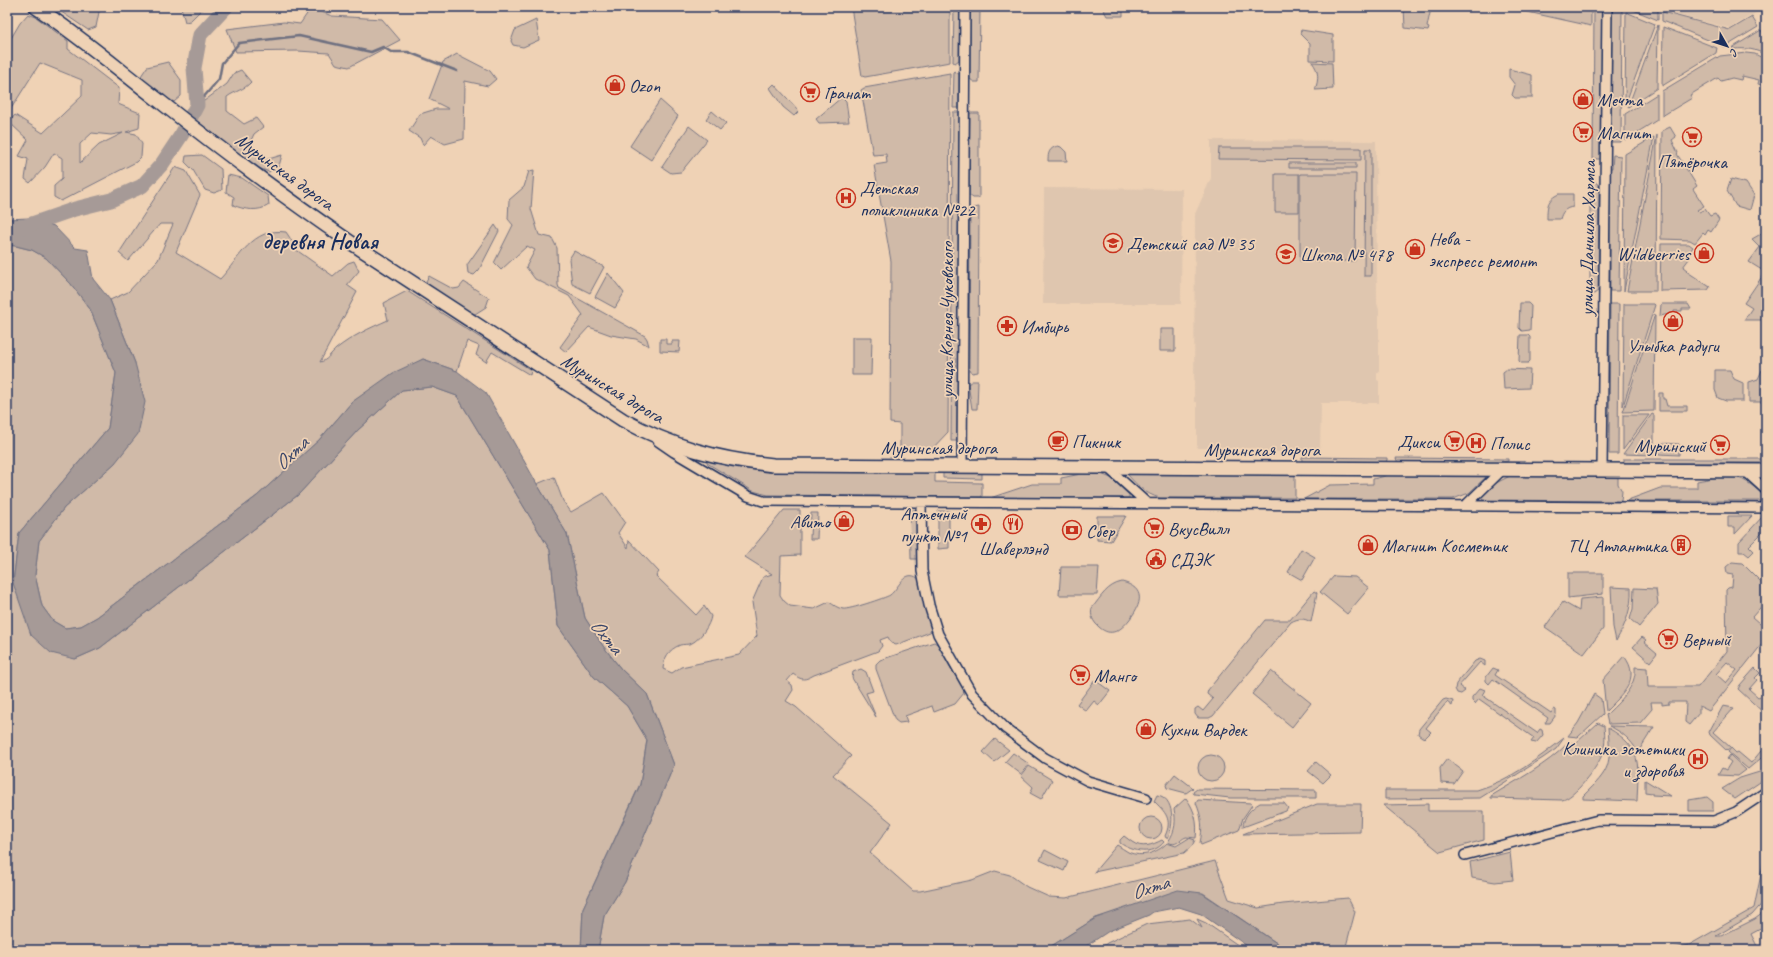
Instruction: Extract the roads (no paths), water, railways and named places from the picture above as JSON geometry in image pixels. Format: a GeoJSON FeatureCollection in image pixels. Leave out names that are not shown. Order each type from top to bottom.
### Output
{"type":"FeatureCollection","features":[{"type":"Feature","properties":{"kind":"street","name":"Муринская дорога"},"geometry":{"type":"LineString","coordinates":[[36,7],[93,48],[157,100],[313,217],[601,406],[650,435],[709,455],[774,465],[1766,471]]}},
{"type":"Feature","properties":{"kind":"street","name":"улица Корнея Чуковского"},"geometry":{"type":"LineString","coordinates":[[962,466],[965,7]]}},
{"type":"Feature","properties":{"kind":"street","name":"улица Даниила Хармса"},"geometry":{"type":"LineString","coordinates":[[1602,470],[1607,7]]}},
{"type":"Feature","properties":{"kind":"street"},"geometry":{"type":"LineString","coordinates":[[650,435],[674,452],[755,500],[763,501],[1766,508]]}},
{"type":"Feature","properties":{"kind":"street"},"geometry":{"type":"LineString","coordinates":[[1107,467],[1148,504]]}},
{"type":"Feature","properties":{"kind":"street"},"geometry":{"type":"LineString","coordinates":[[1466,505],[1503,469]]}},
{"type":"Feature","properties":{"kind":"street"},"geometry":{"type":"LineString","coordinates":[[1744,470],[1766,490]]}},
{"type":"Feature","properties":{"kind":"street"},"geometry":{"type":"LineString","coordinates":[[921,503],[922,571],[929,604],[938,634],[972,694],[1006,729],[1045,758],[1088,782],[1146,798]]}},
{"type":"Feature","properties":{"kind":"street"},"geometry":{"type":"LineString","coordinates":[[1465,855],[1598,820],[1714,821],[1736,812],[1766,792]]}},
{"type":"Feature","properties":{"kind":"waterway"},"geometry":{"type":"LineString","coordinates":[[20,228],[75,209],[111,200],[142,186],[162,164],[182,134],[197,105],[194,68],[200,35],[226,7]]}},
{"type":"Feature","properties":{"kind":"waterway"},"geometry":{"type":"LineString","coordinates":[[197,105],[219,79],[222,63],[239,43],[299,36],[371,52],[383,47],[391,52],[408,52],[457,71]]}},
{"type":"Feature","properties":{"kind":"place","name":"Ozon"},"geometry":{"type":"Point","coordinates":[615,85]}},
{"type":"Feature","properties":{"kind":"place","name":"Гранат"},"geometry":{"type":"Point","coordinates":[810,92]}},
{"type":"Feature","properties":{"kind":"place","name":"Мечта"},"geometry":{"type":"Point","coordinates":[1583,99]}},
{"type":"Feature","properties":{"kind":"place","name":"Магнит"},"geometry":{"type":"Point","coordinates":[1583,132]}},
{"type":"Feature","properties":{"kind":"place","name":"Пятёрочка"},"geometry":{"type":"Point","coordinates":[1692,137]}},
{"type":"Feature","properties":{"kind":"place","name":"Детская поликлиника №22"},"geometry":{"type":"Point","coordinates":[846,198]}},
{"type":"Feature","properties":{"kind":"place","name":"Детский сад № 35"},"geometry":{"type":"Point","coordinates":[1113,243]}},
{"type":"Feature","properties":{"kind":"place","name":"Нева - экспресс ремонт"},"geometry":{"type":"Point","coordinates":[1415,249]}},
{"type":"Feature","properties":{"kind":"place","name":"Wildberries"},"geometry":{"type":"Point","coordinates":[1704,253]}},
{"type":"Feature","properties":{"kind":"place","name":"Школа № 478"},"geometry":{"type":"Point","coordinates":[1286,254]}},
{"type":"Feature","properties":{"kind":"place","name":"Улыбка радуги"},"geometry":{"type":"Point","coordinates":[1673,321]}},
{"type":"Feature","properties":{"kind":"place","name":"Имбирь"},"geometry":{"type":"Point","coordinates":[1007,326]}},
{"type":"Feature","properties":{"kind":"place","name":"Пикник"},"geometry":{"type":"Point","coordinates":[1058,441]}},
{"type":"Feature","properties":{"kind":"place","name":"Дикси"},"geometry":{"type":"Point","coordinates":[1454,441]}},
{"type":"Feature","properties":{"kind":"place","name":"Полис"},"geometry":{"type":"Point","coordinates":[1476,443]}},
{"type":"Feature","properties":{"kind":"place","name":"Муринский"},"geometry":{"type":"Point","coordinates":[1720,445]}},
{"type":"Feature","properties":{"kind":"place","name":"Авито"},"geometry":{"type":"Point","coordinates":[844,521]}},
{"type":"Feature","properties":{"kind":"place","name":"Аптечный пункт №1"},"geometry":{"type":"Point","coordinates":[981,524]}},
{"type":"Feature","properties":{"kind":"place","name":"Шаверлэнд"},"geometry":{"type":"Point","coordinates":[1013,524]}},
{"type":"Feature","properties":{"kind":"place","name":"ВкусВилл"},"geometry":{"type":"Point","coordinates":[1154,528]}},
{"type":"Feature","properties":{"kind":"place","name":"Сбер"},"geometry":{"type":"Point","coordinates":[1072,530]}},
{"type":"Feature","properties":{"kind":"place","name":"Магнит Косметик"},"geometry":{"type":"Point","coordinates":[1368,545]}},
{"type":"Feature","properties":{"kind":"place","name":"ТЦ Атлантика"},"geometry":{"type":"Point","coordinates":[1681,545]}},
{"type":"Feature","properties":{"kind":"place","name":"СДЭК"},"geometry":{"type":"Point","coordinates":[1156,559]}},
{"type":"Feature","properties":{"kind":"place","name":"Верный"},"geometry":{"type":"Point","coordinates":[1668,639]}},
{"type":"Feature","properties":{"kind":"place","name":"Манго"},"geometry":{"type":"Point","coordinates":[1080,675]}},
{"type":"Feature","properties":{"kind":"place","name":"Кухни Вардек"},"geometry":{"type":"Point","coordinates":[1146,729]}},
{"type":"Feature","properties":{"kind":"place","name":"Клиника эстетики и здоровья"},"geometry":{"type":"Point","coordinates":[1698,759]}},
{"type":"Feature","properties":{"kind":"district","name":"деревня Новая"},"geometry":{"type":"Point","coordinates":[320,241]}},
{"type":"Feature","properties":{"kind":"water label","name":"Охта"},"geometry":{"type":"Point","coordinates":[291,453]}},
{"type":"Feature","properties":{"kind":"water label","name":"Охта"},"geometry":{"type":"Point","coordinates":[607,636]}},
{"type":"Feature","properties":{"kind":"water label","name":"Охта"},"geometry":{"type":"Point","coordinates":[1150,887]}}]}
